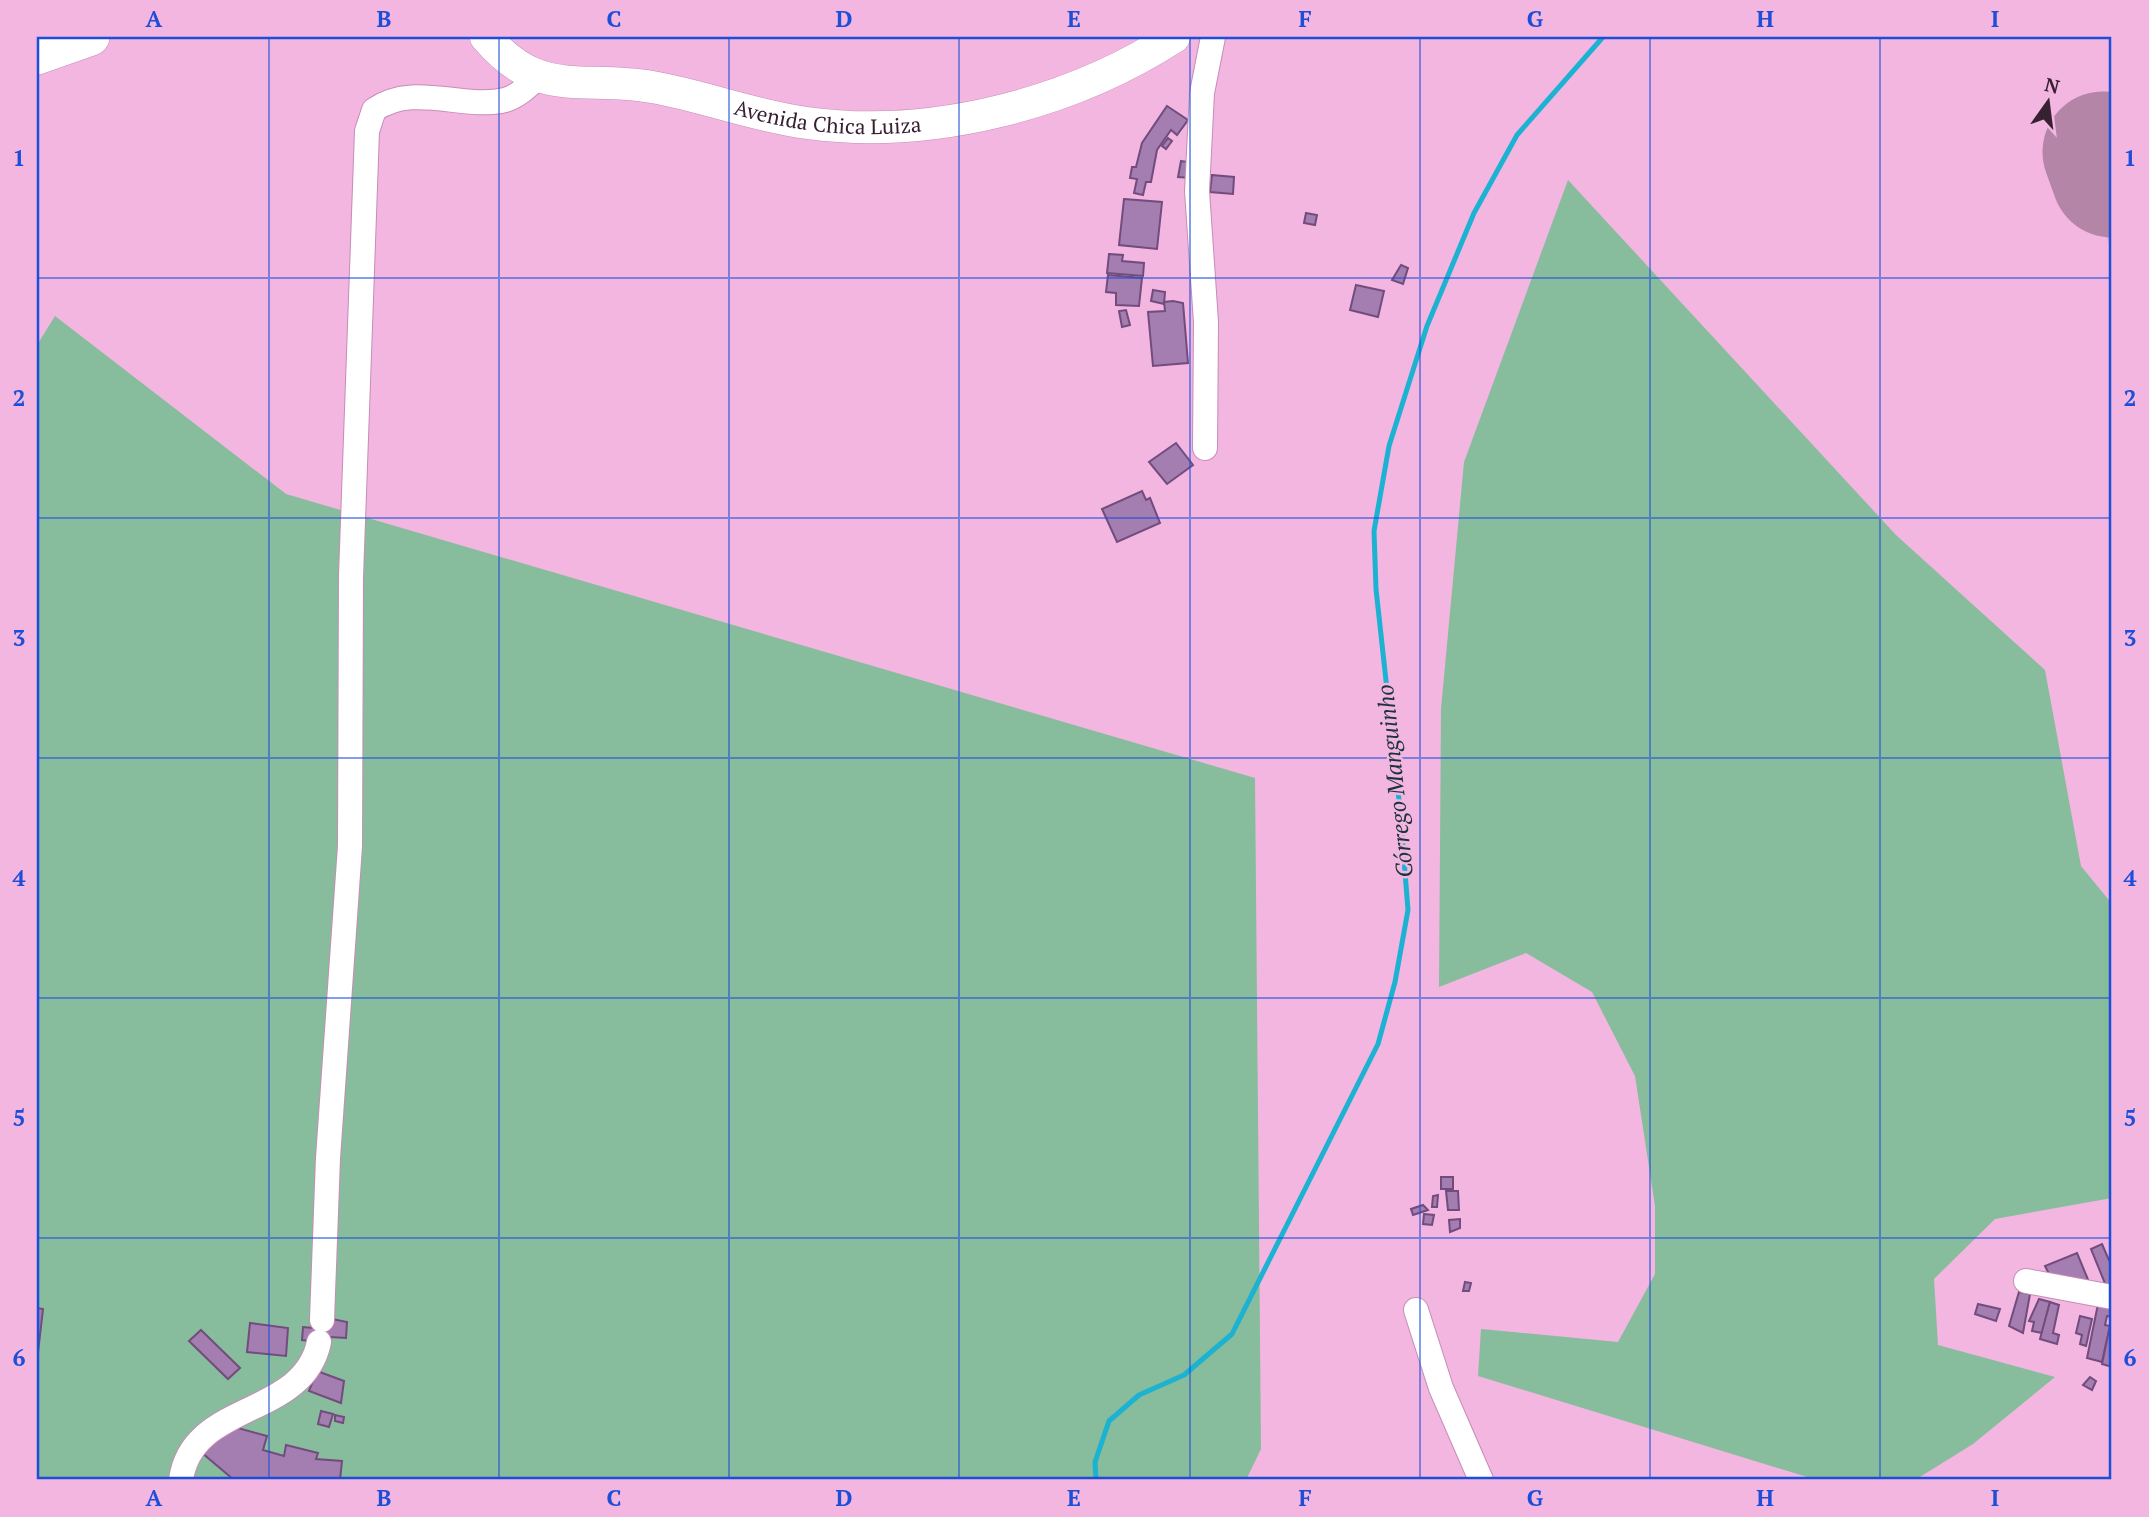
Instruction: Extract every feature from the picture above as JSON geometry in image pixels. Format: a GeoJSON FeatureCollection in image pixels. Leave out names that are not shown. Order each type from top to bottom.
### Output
{"type":"FeatureCollection","features":[{"type":"Feature","properties":{"kind":"highway"},"geometry":{"type":"LineString","coordinates":[[37,56],[91,37]]}},
{"type":"Feature","properties":{"kind":"main road"},"geometry":{"type":"LineString","coordinates":[[486,37],[515,64],[537,78]]}},
{"type":"Feature","properties":{"kind":"main road","name":"Avenida Chica Luiza"},"geometry":{"type":"LineString","coordinates":[[537,78],[654,88],[806,123],[855,128],[906,125],[967,117],[1080,85],[1174,37]]}},
{"type":"Feature","properties":{"kind":"street"},"geometry":{"type":"LineString","coordinates":[[1205,448],[1206,322],[1197,191],[1202,93],[1213,37]]}},
{"type":"Feature","properties":{"kind":"street"},"geometry":{"type":"LineString","coordinates":[[181,1480],[188,1453],[197,1440],[210,1430],[277,1396],[294,1382],[314,1360],[321,1331],[328,1158],[350,846],[351,591],[367,131],[374,110],[391,101],[432,97],[506,100],[537,78]]}},
{"type":"Feature","properties":{"kind":"street"},"geometry":{"type":"LineString","coordinates":[[2026,1281],[2112,1297]]}},
{"type":"Feature","properties":{"kind":"street"},"geometry":{"type":"LineString","coordinates":[[1416,1310],[1436,1376],[1481,1480]]}},
{"type":"Feature","properties":{"kind":"shaded area"},"geometry":{"type":"Polygon","coordinates":[[[2112,149],[2112,253],[2078,161],[2112,149]]]}},
{"type":"Feature","properties":{"kind":"green space"},"geometry":{"type":"Polygon","coordinates":[[[1568,180],[1896,535],[2045,670],[2081,866],[2112,904],[2112,1198],[1995,1219],[1934,1279],[1938,1345],[2055,1377],[1973,1444],[1915,1480],[1817,1480],[1478,1376],[1481,1329],[1618,1342],[1655,1274],[1655,1206],[1635,1076],[1592,992],[1526,953],[1439,987],[1441,709],[1464,462],[1568,180]]]}},
{"type":"Feature","properties":{"kind":"green space"},"geometry":{"type":"Polygon","coordinates":[[[55,316],[286,494],[1255,778],[1261,1449],[1246,1480],[37,1480],[37,345],[55,316]]]}},
{"type":"Feature","properties":{"kind":"building"},"geometry":{"type":"Polygon","coordinates":[[[1167,106],[1188,120],[1177,135],[1171,130],[1157,150],[1151,182],[1146,182],[1143,195],[1134,193],[1137,179],[1130,178],[1132,167],[1136,167],[1142,143],[1167,106]]]}},
{"type":"Feature","properties":{"kind":"building"},"geometry":{"type":"Polygon","coordinates":[[[1168,138],[1172,141],[1166,149],[1162,146],[1168,138]]]}},
{"type":"Feature","properties":{"kind":"building"},"geometry":{"type":"Polygon","coordinates":[[[1181,161],[1194,163],[1192,178],[1178,177],[1181,161]]]}},
{"type":"Feature","properties":{"kind":"building"},"geometry":{"type":"Polygon","coordinates":[[[1212,175],[1234,177],[1233,194],[1210,192],[1212,175]]]}},
{"type":"Feature","properties":{"kind":"building"},"geometry":{"type":"Polygon","coordinates":[[[1124,199],[1162,202],[1157,249],[1119,245],[1124,199]]]}},
{"type":"Feature","properties":{"kind":"building"},"geometry":{"type":"Polygon","coordinates":[[[1306,213],[1317,215],[1315,225],[1304,223],[1306,213]]]}},
{"type":"Feature","properties":{"kind":"building"},"geometry":{"type":"Polygon","coordinates":[[[1109,254],[1123,255],[1122,261],[1144,263],[1143,276],[1107,273],[1109,254]]]}},
{"type":"Feature","properties":{"kind":"building"},"geometry":{"type":"Polygon","coordinates":[[[1401,265],[1408,268],[1403,284],[1392,280],[1401,265]]]}},
{"type":"Feature","properties":{"kind":"building"},"geometry":{"type":"Polygon","coordinates":[[[1108,275],[1142,278],[1139,306],[1116,305],[1116,293],[1106,292],[1108,275]]]}},
{"type":"Feature","properties":{"kind":"building"},"geometry":{"type":"Polygon","coordinates":[[[1356,285],[1384,291],[1378,317],[1350,310],[1356,285]]]}},
{"type":"Feature","properties":{"kind":"building"},"geometry":{"type":"Polygon","coordinates":[[[1153,290],[1165,292],[1164,304],[1151,301],[1153,290]]]}},
{"type":"Feature","properties":{"kind":"building"},"geometry":{"type":"Polygon","coordinates":[[[1164,302],[1183,303],[1188,363],[1153,366],[1148,312],[1165,311],[1164,302]]]}},
{"type":"Feature","properties":{"kind":"building"},"geometry":{"type":"Polygon","coordinates":[[[1126,310],[1130,325],[1122,327],[1119,311],[1126,310]]]}},
{"type":"Feature","properties":{"kind":"building"},"geometry":{"type":"Polygon","coordinates":[[[1176,443],[1193,465],[1167,484],[1149,462],[1176,443]]]}},
{"type":"Feature","properties":{"kind":"building"},"geometry":{"type":"Polygon","coordinates":[[[1142,491],[1146,500],[1150,498],[1160,523],[1117,542],[1102,509],[1142,491]]]}},
{"type":"Feature","properties":{"kind":"building"},"geometry":{"type":"Polygon","coordinates":[[[1441,1177],[1453,1177],[1453,1189],[1441,1189],[1441,1177]]]}},
{"type":"Feature","properties":{"kind":"building"},"geometry":{"type":"Polygon","coordinates":[[[1446,1191],[1458,1191],[1459,1210],[1448,1210],[1446,1191]]]}},
{"type":"Feature","properties":{"kind":"building"},"geometry":{"type":"Polygon","coordinates":[[[1438,1195],[1437,1207],[1432,1207],[1433,1196],[1438,1195]]]}},
{"type":"Feature","properties":{"kind":"building"},"geometry":{"type":"Polygon","coordinates":[[[1423,1205],[1428,1210],[1413,1215],[1411,1209],[1423,1205]]]}},
{"type":"Feature","properties":{"kind":"building"},"geometry":{"type":"Polygon","coordinates":[[[1424,1214],[1434,1215],[1432,1225],[1423,1224],[1424,1214]]]}},
{"type":"Feature","properties":{"kind":"building"},"geometry":{"type":"Polygon","coordinates":[[[1460,1219],[1460,1228],[1450,1232],[1449,1220],[1460,1219]]]}},
{"type":"Feature","properties":{"kind":"building"},"geometry":{"type":"Polygon","coordinates":[[[2102,1244],[2112,1267],[2112,1284],[2106,1286],[2091,1249],[2102,1244]]]}},
{"type":"Feature","properties":{"kind":"building"},"geometry":{"type":"Polygon","coordinates":[[[2077,1253],[2089,1282],[2049,1274],[2045,1266],[2077,1253]]]}},
{"type":"Feature","properties":{"kind":"building"},"geometry":{"type":"Polygon","coordinates":[[[1465,1282],[1471,1283],[1469,1291],[1463,1291],[1465,1282]]]}},
{"type":"Feature","properties":{"kind":"building"},"geometry":{"type":"Polygon","coordinates":[[[2019,1292],[2030,1294],[2023,1333],[2009,1326],[2019,1292]]]}},
{"type":"Feature","properties":{"kind":"building"},"geometry":{"type":"Polygon","coordinates":[[[2039,1299],[2050,1302],[2042,1333],[2032,1331],[2034,1322],[2029,1321],[2039,1299]]]}},
{"type":"Feature","properties":{"kind":"building"},"geometry":{"type":"Polygon","coordinates":[[[2050,1302],[2059,1305],[2053,1333],[2059,1335],[2057,1344],[2040,1339],[2050,1302]]]}},
{"type":"Feature","properties":{"kind":"building"},"geometry":{"type":"Polygon","coordinates":[[[1978,1304],[2000,1309],[1996,1321],[1975,1314],[1978,1304]]]}},
{"type":"Feature","properties":{"kind":"building"},"geometry":{"type":"Polygon","coordinates":[[[2098,1304],[2112,1308],[2112,1317],[2107,1316],[2105,1325],[2110,1326],[2102,1362],[2087,1358],[2098,1304]]]}},
{"type":"Feature","properties":{"kind":"building"},"geometry":{"type":"Polygon","coordinates":[[[37,1308],[43,1309],[37,1361],[37,1308]]]}},
{"type":"Feature","properties":{"kind":"building"},"geometry":{"type":"Polygon","coordinates":[[[2080,1316],[2092,1319],[2086,1346],[2080,1344],[2082,1335],[2076,1333],[2080,1316]]]}},
{"type":"Feature","properties":{"kind":"building"},"geometry":{"type":"Polygon","coordinates":[[[332,1319],[347,1322],[346,1338],[330,1337],[329,1343],[302,1340],[303,1327],[314,1328],[332,1319]]]}},
{"type":"Feature","properties":{"kind":"building"},"geometry":{"type":"Polygon","coordinates":[[[250,1323],[288,1328],[286,1356],[247,1352],[250,1323]]]}},
{"type":"Feature","properties":{"kind":"building"},"geometry":{"type":"Polygon","coordinates":[[[201,1330],[240,1368],[228,1379],[189,1341],[201,1330]]]}},
{"type":"Feature","properties":{"kind":"building"},"geometry":{"type":"Polygon","coordinates":[[[2109,1330],[2112,1331],[2112,1367],[2102,1364],[2109,1330]]]}},
{"type":"Feature","properties":{"kind":"building"},"geometry":{"type":"Polygon","coordinates":[[[317,1371],[344,1381],[341,1403],[309,1391],[317,1371]]]}},
{"type":"Feature","properties":{"kind":"building"},"geometry":{"type":"Polygon","coordinates":[[[2090,1377],[2096,1381],[2092,1390],[2083,1385],[2090,1377]]]}},
{"type":"Feature","properties":{"kind":"building"},"geometry":{"type":"Polygon","coordinates":[[[321,1411],[333,1414],[329,1427],[318,1424],[321,1411]]]}},
{"type":"Feature","properties":{"kind":"building"},"geometry":{"type":"Polygon","coordinates":[[[335,1415],[344,1417],[343,1423],[335,1421],[335,1415]]]}},
{"type":"Feature","properties":{"kind":"building"},"geometry":{"type":"Polygon","coordinates":[[[223,1424],[267,1436],[263,1450],[284,1456],[286,1445],[318,1453],[316,1459],[342,1461],[340,1480],[234,1480],[201,1452],[223,1424]]]}},
{"type":"Feature","properties":{"kind":"waterway","name":"Córrego Manguinho"},"geometry":{"type":"LineString","coordinates":[[1096,1480],[1095,1462],[1109,1421],[1139,1395],[1184,1375],[1232,1334],[1378,1044],[1395,982],[1408,910],[1376,589],[1374,531],[1389,446],[1427,326],[1474,213],[1517,135],[1603,37]]}},
{"type":"Feature","properties":{"kind":"runway"},"geometry":{"type":"LineString","coordinates":[[2103,152],[2112,177]]}}]}
